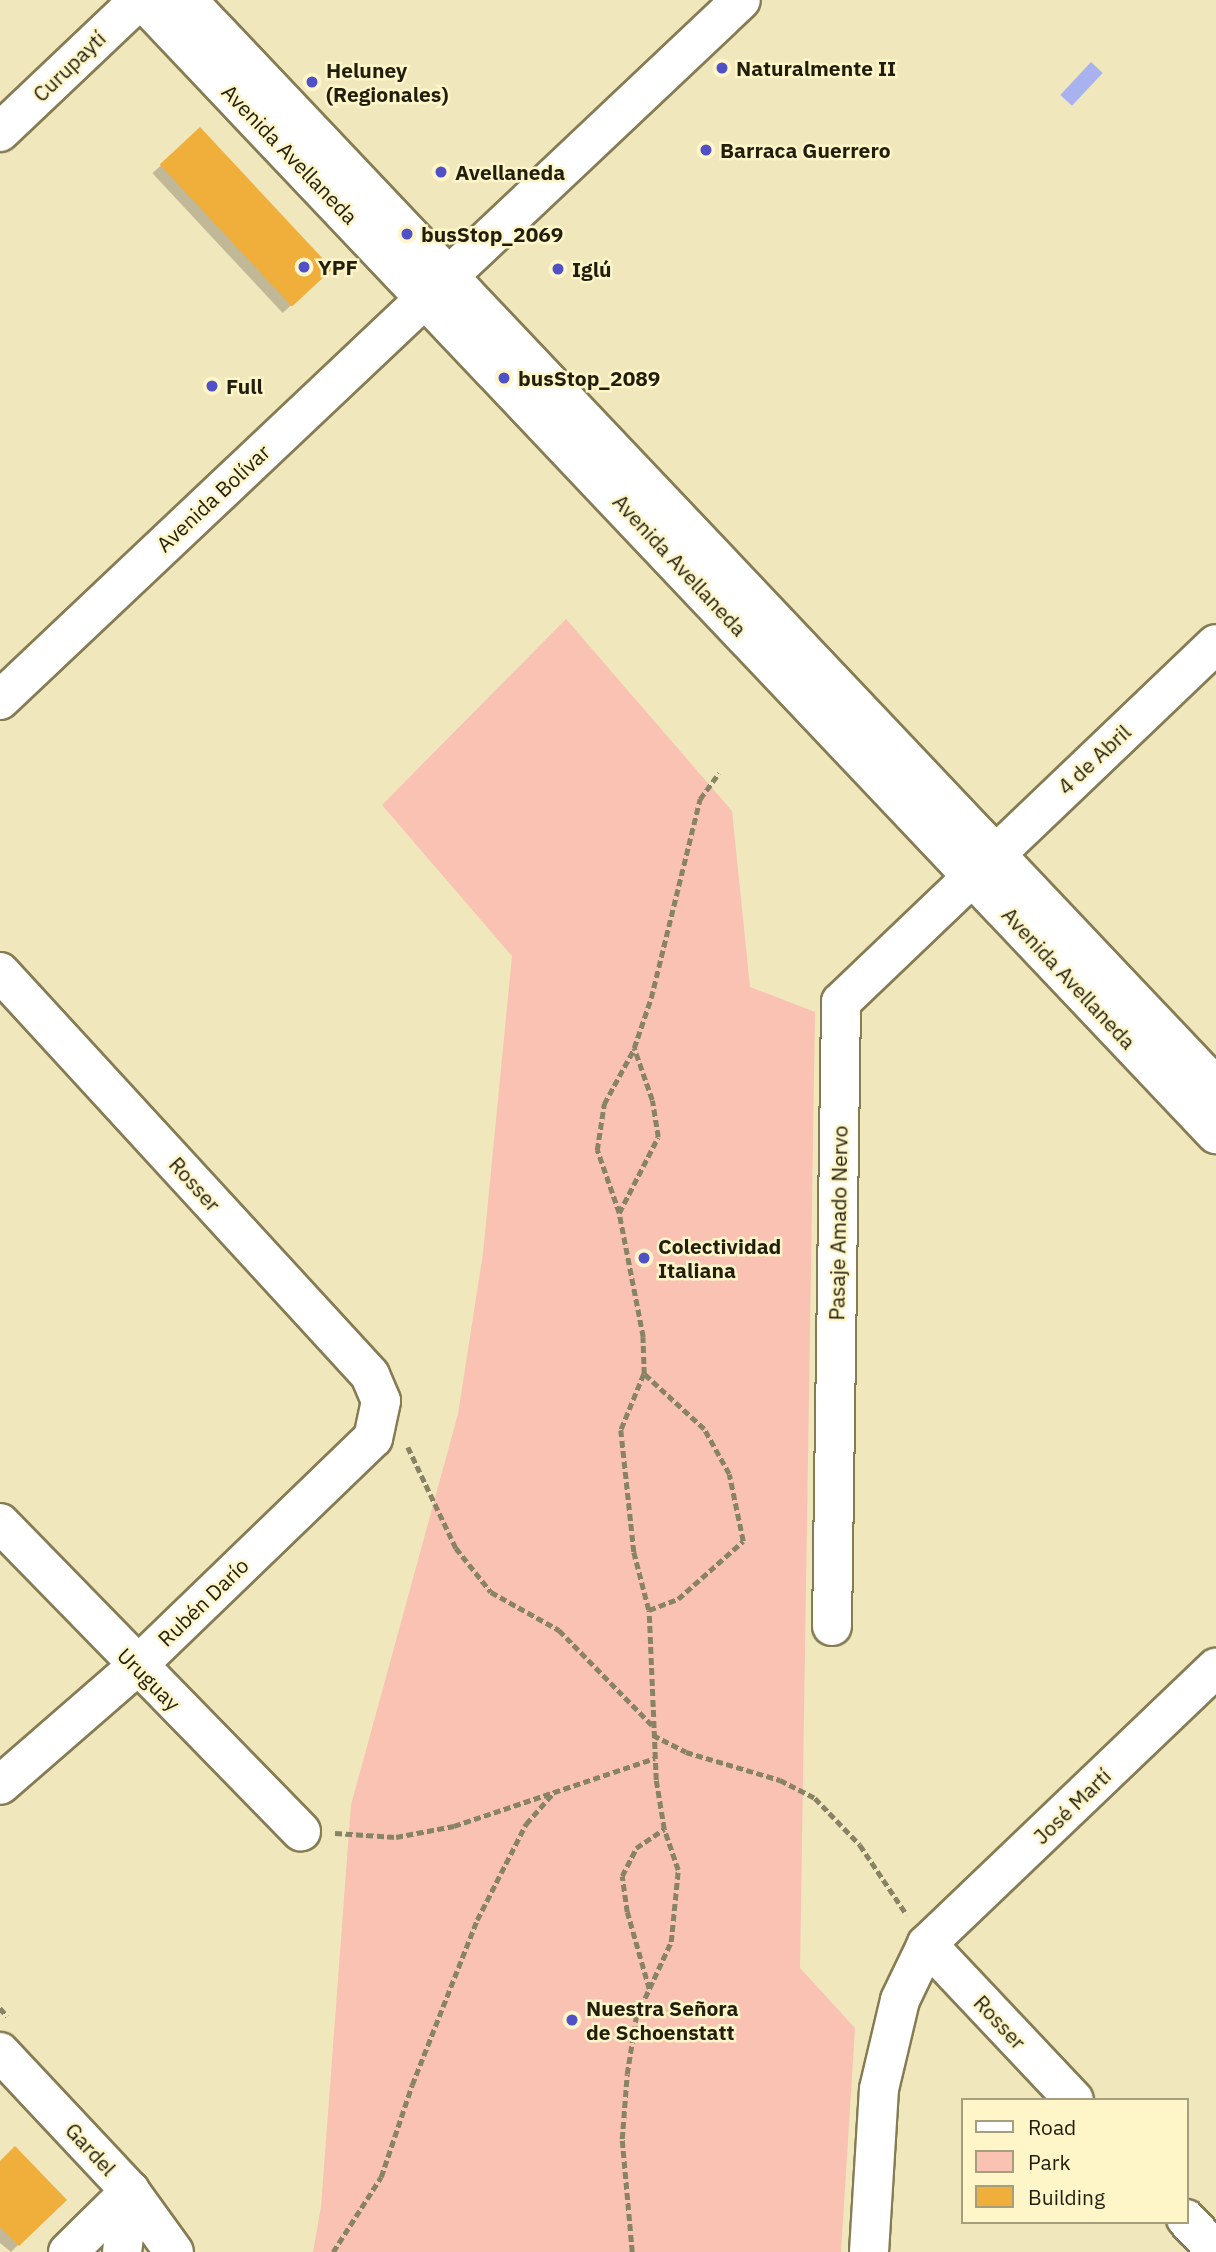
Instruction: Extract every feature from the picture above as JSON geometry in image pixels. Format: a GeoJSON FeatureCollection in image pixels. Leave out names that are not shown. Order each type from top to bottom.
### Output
{"type":"FeatureCollection","features":[{"type":"Feature","properties":{"kind":"street","name":"Curupaytí"},"geometry":{"type":"LineString","coordinates":[[0,132],[140,0]]}},
{"type":"Feature","properties":{"kind":"street","name":"Avenida Avellaneda"},"geometry":{"type":"LineString","coordinates":[[140,0],[437,286]]}},
{"type":"Feature","properties":{"kind":"street","name":"Avenida Avellaneda"},"geometry":{"type":"LineString","coordinates":[[187,0],[437,286],[982,865],[1216,1134]]}},
{"type":"Feature","properties":{"kind":"street","name":"Avenida Bolívar"},"geometry":{"type":"LineString","coordinates":[[0,700],[741,0]]}},
{"type":"Feature","properties":{"kind":"street","name":"4 de Abril"},"geometry":{"type":"LineString","coordinates":[[982,865],[1216,644]]}},
{"type":"Feature","properties":{"kind":"street","name":"Avenida Avellaneda"},"geometry":{"type":"LineString","coordinates":[[982,865],[1216,1087]]}},
{"type":"Feature","properties":{"kind":"street","name":"Pasaje Amado Nervo"},"geometry":{"type":"LineString","coordinates":[[832,1626],[841,1002],[982,865]]}},
{"type":"Feature","properties":{"kind":"street","name":"Rosser"},"geometry":{"type":"LineString","coordinates":[[0,972],[370,1375],[381,1401]]}},
{"type":"Feature","properties":{"kind":"street","name":"Rubén Darío"},"geometry":{"type":"LineString","coordinates":[[0,1785],[136,1666],[373,1438],[381,1401]]}},
{"type":"Feature","properties":{"kind":"street","name":"Uruguay"},"geometry":{"type":"LineString","coordinates":[[0,1523],[136,1666],[301,1832]]}},
{"type":"Feature","properties":{"kind":"street","name":"José Martí"},"geometry":{"type":"LineString","coordinates":[[927,1944],[1216,1668]]}},
{"type":"Feature","properties":{"kind":"street","name":"Rosser"},"geometry":{"type":"LineString","coordinates":[[927,1944],[1072,2098]]}},
{"type":"Feature","properties":{"kind":"street"},"geometry":{"type":"LineString","coordinates":[[869,2252],[878,2089],[900,2000],[927,1944]]}},
{"type":"Feature","properties":{"kind":"street","name":"Gardel"},"geometry":{"type":"LineString","coordinates":[[0,2052],[130,2191],[174,2252]]}},
{"type":"Feature","properties":{"kind":"street"},"geometry":{"type":"LineString","coordinates":[[68,2252],[130,2191]]}},
{"type":"Feature","properties":{"kind":"street"},"geometry":{"type":"LineString","coordinates":[[122,2252],[130,2191]]}},
{"type":"Feature","properties":{"kind":"street"},"geometry":{"type":"LineString","coordinates":[[1188,2221],[1216,2251]]}},
{"type":"Feature","properties":{"kind":"path"},"geometry":{"type":"LineString","coordinates":[[632,2252],[622,2139],[636,2017],[671,1942],[678,1870],[664,1829],[652,1725],[649,1610],[634,1552],[621,1440],[627,1410],[645,1374],[643,1336],[619,1213],[597,1150],[604,1104],[634,1048],[651,998],[699,799],[719,773]]}},
{"type":"Feature","properties":{"kind":"path"},"geometry":{"type":"LineString","coordinates":[[619,1213],[658,1137],[652,1100],[634,1048]]}},
{"type":"Feature","properties":{"kind":"path"},"geometry":{"type":"LineString","coordinates":[[645,1374],[704,1429],[729,1474],[743,1541],[678,1599],[649,1610]]}},
{"type":"Feature","properties":{"kind":"path"},"geometry":{"type":"LineString","coordinates":[[381,1401],[456,1548],[491,1592],[559,1630],[652,1725]]}},
{"type":"Feature","properties":{"kind":"path"},"geometry":{"type":"LineString","coordinates":[[653,1735],[686,1752],[780,1780],[815,1798],[860,1845],[927,1944]]}},
{"type":"Feature","properties":{"kind":"path"},"geometry":{"type":"LineString","coordinates":[[301,1832],[396,1837],[454,1826],[655,1758]]}},
{"type":"Feature","properties":{"kind":"path"},"geometry":{"type":"LineString","coordinates":[[332,2252],[381,2178],[412,2085],[477,1920],[526,1824],[554,1792]]}},
{"type":"Feature","properties":{"kind":"path"},"geometry":{"type":"LineString","coordinates":[[649,1989],[622,1876],[636,1848],[664,1829]]}},
{"type":"Feature","properties":{"kind":"green space"},"geometry":{"type":"Polygon","coordinates":[[[566,619],[732,811],[750,987],[815,1012],[800,1968],[855,2028],[841,2252],[313,2252],[321,2207],[351,1805],[458,1414],[483,1253],[512,956],[382,805],[566,619]]]}},
{"type":"Feature","properties":{"kind":"water"},"geometry":{"type":"Polygon","coordinates":[[[1091,62],[1103,73],[1072,106],[1060,95],[1091,62]]]}},
{"type":"Feature","properties":{"kind":"building"},"geometry":{"type":"Polygon","coordinates":[[[200,127],[332,269],[292,306],[160,165],[200,127]]]}},
{"type":"Feature","properties":{"kind":"building"},"geometry":{"type":"Polygon","coordinates":[[[15,2146],[67,2200],[19,2246],[0,2227],[0,2161],[15,2146]]]}},
{"type":"Feature","properties":{"kind":"place","name":"Naturalmente II"},"geometry":{"type":"Point","coordinates":[722,68]}},
{"type":"Feature","properties":{"kind":"place","name":"Heluney (Regionales)"},"geometry":{"type":"Point","coordinates":[312,82]}},
{"type":"Feature","properties":{"kind":"place","name":"Barraca Guerrero"},"geometry":{"type":"Point","coordinates":[706,150]}},
{"type":"Feature","properties":{"kind":"place","name":"Avellaneda"},"geometry":{"type":"Point","coordinates":[441,172]}},
{"type":"Feature","properties":{"kind":"place","name":"busStop_2069"},"geometry":{"type":"Point","coordinates":[407,234]}},
{"type":"Feature","properties":{"kind":"place","name":"YPF"},"geometry":{"type":"Point","coordinates":[304,267]}},
{"type":"Feature","properties":{"kind":"place","name":"Iglú"},"geometry":{"type":"Point","coordinates":[558,269]}},
{"type":"Feature","properties":{"kind":"place","name":"busStop_2089"},"geometry":{"type":"Point","coordinates":[504,378]}},
{"type":"Feature","properties":{"kind":"place","name":"Full"},"geometry":{"type":"Point","coordinates":[212,386]}},
{"type":"Feature","properties":{"kind":"place","name":"Colectividad Italiana"},"geometry":{"type":"Point","coordinates":[644,1258]}},
{"type":"Feature","properties":{"kind":"place","name":"Nuestra Señora de Schoenstatt"},"geometry":{"type":"Point","coordinates":[572,2020]}}]}
